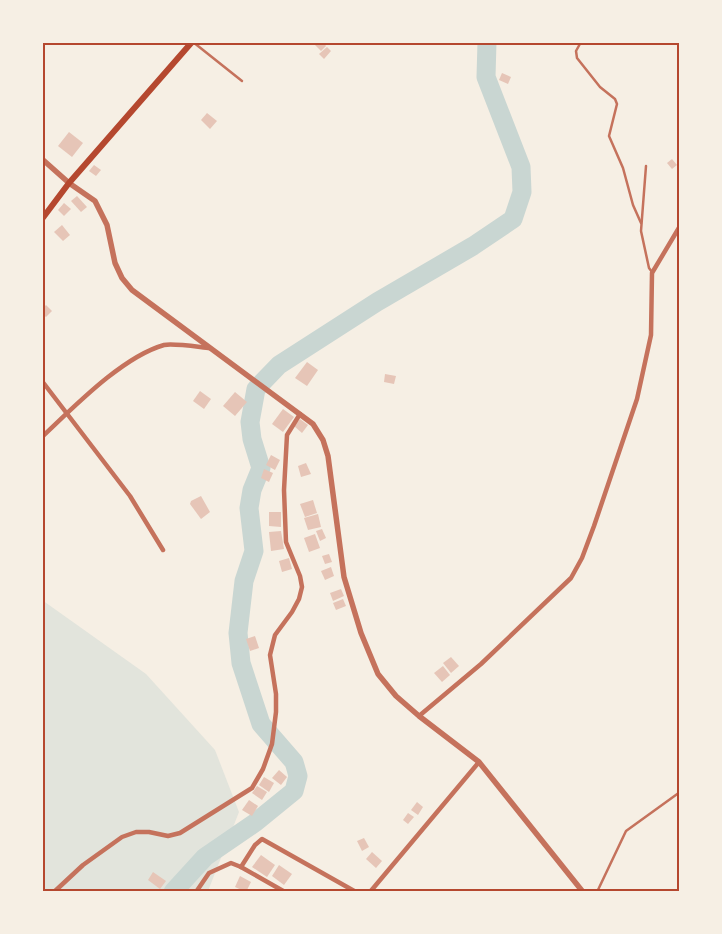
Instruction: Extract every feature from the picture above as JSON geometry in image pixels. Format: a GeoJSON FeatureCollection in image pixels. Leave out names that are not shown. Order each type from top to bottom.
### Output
{"type":"FeatureCollection","features":[{"type":"Feature","properties":{"kind":"main road"},"geometry":{"type":"LineString","coordinates":[[42,219],[69,183],[192,42]]}},
{"type":"Feature","properties":{"kind":"street"},"geometry":{"type":"LineString","coordinates":[[42,160],[69,183],[95,201],[107,225],[115,263],[122,278],[132,290],[313,424],[323,440],[328,456],[344,577],[361,634],[378,674],[396,696],[479,762],[583,892]]}},
{"type":"Feature","properties":{"kind":"street"},"geometry":{"type":"LineString","coordinates":[[419,716],[481,664],[571,578],[582,558],[637,399],[651,335],[652,273],[680,226]]}},
{"type":"Feature","properties":{"kind":"street"},"geometry":{"type":"LineString","coordinates":[[42,437],[126,363],[141,355],[166,344],[210,348]]}},
{"type":"Feature","properties":{"kind":"street"},"geometry":{"type":"LineString","coordinates":[[42,381],[130,496],[163,550]]}},
{"type":"Feature","properties":{"kind":"street"},"geometry":{"type":"LineString","coordinates":[[54,892],[83,865],[122,837],[136,832],[149,832],[168,836],[180,833],[252,788],[263,768],[272,744],[276,712],[276,694],[270,655],[275,635],[292,612],[299,599],[302,587],[300,576],[286,542],[284,490],[287,435],[300,414]]}},
{"type":"Feature","properties":{"kind":"street"},"geometry":{"type":"LineString","coordinates":[[370,892],[479,762]]}},
{"type":"Feature","properties":{"kind":"street"},"geometry":{"type":"LineString","coordinates":[[241,867],[254,844],[262,839],[356,892]]}},
{"type":"Feature","properties":{"kind":"street"},"geometry":{"type":"LineString","coordinates":[[196,892],[209,873],[231,863],[284,892]]}},
{"type":"Feature","properties":{"kind":"lane"},"geometry":{"type":"LineString","coordinates":[[192,42],[242,81]]}},
{"type":"Feature","properties":{"kind":"lane"},"geometry":{"type":"LineString","coordinates":[[581,42],[576,51],[576,58],[600,87],[615,99],[617,104],[609,136],[623,168],[640,223],[649,268],[652,273]]}},
{"type":"Feature","properties":{"kind":"lane"},"geometry":{"type":"LineString","coordinates":[[640,223],[646,166]]}},
{"type":"Feature","properties":{"kind":"lane"},"geometry":{"type":"LineString","coordinates":[[597,892],[626,831],[680,792]]}},
{"type":"Feature","properties":{"kind":"shaded area"},"geometry":{"type":"Polygon","coordinates":[[[42,600],[146,674],[215,750],[239,812],[208,891],[43,891],[42,600]]]}},
{"type":"Feature","properties":{"kind":"building"},"geometry":{"type":"Polygon","coordinates":[[[312,42],[323,42],[326,46],[321,51],[312,42]]]}},
{"type":"Feature","properties":{"kind":"building"},"geometry":{"type":"Polygon","coordinates":[[[327,47],[331,51],[324,59],[319,54],[327,47]]]}},
{"type":"Feature","properties":{"kind":"building"},"geometry":{"type":"Polygon","coordinates":[[[502,73],[511,77],[508,84],[499,80],[502,73]]]}},
{"type":"Feature","properties":{"kind":"building"},"geometry":{"type":"Polygon","coordinates":[[[207,113],[217,121],[210,129],[201,120],[207,113]]]}},
{"type":"Feature","properties":{"kind":"building"},"geometry":{"type":"Polygon","coordinates":[[[69,132],[83,143],[72,157],[58,146],[69,132]]]}},
{"type":"Feature","properties":{"kind":"building"},"geometry":{"type":"Polygon","coordinates":[[[672,159],[677,165],[672,169],[667,163],[672,159]]]}},
{"type":"Feature","properties":{"kind":"building"},"geometry":{"type":"Polygon","coordinates":[[[94,165],[101,170],[96,176],[89,171],[94,165]]]}},
{"type":"Feature","properties":{"kind":"building"},"geometry":{"type":"Polygon","coordinates":[[[77,196],[87,207],[81,212],[71,201],[77,196]]]}},
{"type":"Feature","properties":{"kind":"building"},"geometry":{"type":"Polygon","coordinates":[[[64,203],[71,209],[64,216],[58,210],[64,203]]]}},
{"type":"Feature","properties":{"kind":"building"},"geometry":{"type":"Polygon","coordinates":[[[62,225],[70,235],[63,241],[54,232],[62,225]]]}},
{"type":"Feature","properties":{"kind":"building"},"geometry":{"type":"Polygon","coordinates":[[[46,305],[52,311],[46,317],[42,314],[42,309],[46,305]]]}},
{"type":"Feature","properties":{"kind":"building"},"geometry":{"type":"Polygon","coordinates":[[[307,362],[318,370],[307,386],[295,378],[307,362]]]}},
{"type":"Feature","properties":{"kind":"building"},"geometry":{"type":"Polygon","coordinates":[[[385,374],[396,376],[394,384],[384,382],[385,374]]]}},
{"type":"Feature","properties":{"kind":"building"},"geometry":{"type":"Polygon","coordinates":[[[200,391],[211,399],[204,409],[193,401],[200,391]]]}},
{"type":"Feature","properties":{"kind":"building"},"geometry":{"type":"Polygon","coordinates":[[[235,392],[247,402],[235,416],[223,406],[235,392]]]}},
{"type":"Feature","properties":{"kind":"building"},"geometry":{"type":"Polygon","coordinates":[[[283,409],[294,417],[283,432],[272,424],[283,409]]]}},
{"type":"Feature","properties":{"kind":"building"},"geometry":{"type":"Polygon","coordinates":[[[300,419],[308,425],[302,433],[294,426],[300,419]]]}},
{"type":"Feature","properties":{"kind":"building"},"geometry":{"type":"Polygon","coordinates":[[[271,455],[280,460],[275,470],[266,465],[271,455]]]}},
{"type":"Feature","properties":{"kind":"building"},"geometry":{"type":"Polygon","coordinates":[[[306,463],[311,474],[301,477],[298,466],[306,463]]]}},
{"type":"Feature","properties":{"kind":"building"},"geometry":{"type":"Polygon","coordinates":[[[264,469],[273,473],[269,482],[261,478],[264,469]]]}},
{"type":"Feature","properties":{"kind":"building"},"geometry":{"type":"Polygon","coordinates":[[[201,496],[210,512],[201,519],[190,504],[191,501],[201,496]]]}},
{"type":"Feature","properties":{"kind":"building"},"geometry":{"type":"Polygon","coordinates":[[[313,500],[317,513],[305,517],[300,504],[313,500]]]}},
{"type":"Feature","properties":{"kind":"building"},"geometry":{"type":"Polygon","coordinates":[[[269,512],[281,512],[281,527],[269,526],[269,512]]]}},
{"type":"Feature","properties":{"kind":"building"},"geometry":{"type":"Polygon","coordinates":[[[318,514],[321,527],[308,530],[304,518],[318,514]]]}},
{"type":"Feature","properties":{"kind":"building"},"geometry":{"type":"Polygon","coordinates":[[[322,529],[326,538],[320,541],[316,531],[322,529]]]}},
{"type":"Feature","properties":{"kind":"building"},"geometry":{"type":"Polygon","coordinates":[[[281,531],[284,549],[271,551],[269,532],[281,531]]]}},
{"type":"Feature","properties":{"kind":"building"},"geometry":{"type":"Polygon","coordinates":[[[315,534],[320,548],[309,552],[304,538],[315,534]]]}},
{"type":"Feature","properties":{"kind":"building"},"geometry":{"type":"Polygon","coordinates":[[[329,554],[332,562],[325,564],[322,556],[329,554]]]}},
{"type":"Feature","properties":{"kind":"building"},"geometry":{"type":"Polygon","coordinates":[[[289,558],[292,569],[282,572],[279,561],[289,558]]]}},
{"type":"Feature","properties":{"kind":"building"},"geometry":{"type":"Polygon","coordinates":[[[331,567],[334,576],[325,580],[321,571],[331,567]]]}},
{"type":"Feature","properties":{"kind":"building"},"geometry":{"type":"Polygon","coordinates":[[[341,589],[344,596],[333,601],[330,593],[341,589]]]}},
{"type":"Feature","properties":{"kind":"building"},"geometry":{"type":"Polygon","coordinates":[[[343,599],[346,606],[336,610],[333,603],[343,599]]]}},
{"type":"Feature","properties":{"kind":"building"},"geometry":{"type":"Polygon","coordinates":[[[255,636],[259,648],[250,651],[246,639],[255,636]]]}},
{"type":"Feature","properties":{"kind":"building"},"geometry":{"type":"Polygon","coordinates":[[[451,657],[459,666],[451,673],[443,663],[451,657]]]}},
{"type":"Feature","properties":{"kind":"building"},"geometry":{"type":"Polygon","coordinates":[[[443,666],[450,675],[442,682],[434,673],[443,666]]]}},
{"type":"Feature","properties":{"kind":"building"},"geometry":{"type":"Polygon","coordinates":[[[279,770],[287,777],[281,785],[272,778],[279,770]]]}},
{"type":"Feature","properties":{"kind":"building"},"geometry":{"type":"Polygon","coordinates":[[[264,777],[274,783],[269,792],[259,785],[264,777]]]}},
{"type":"Feature","properties":{"kind":"building"},"geometry":{"type":"Polygon","coordinates":[[[257,786],[267,792],[262,800],[252,793],[257,786]]]}},
{"type":"Feature","properties":{"kind":"building"},"geometry":{"type":"Polygon","coordinates":[[[249,800],[258,806],[252,816],[242,810],[249,800]]]}},
{"type":"Feature","properties":{"kind":"building"},"geometry":{"type":"Polygon","coordinates":[[[417,802],[423,807],[418,815],[411,810],[417,802]]]}},
{"type":"Feature","properties":{"kind":"building"},"geometry":{"type":"Polygon","coordinates":[[[408,813],[414,817],[408,824],[403,820],[408,813]]]}},
{"type":"Feature","properties":{"kind":"building"},"geometry":{"type":"Polygon","coordinates":[[[364,838],[369,847],[362,851],[357,841],[364,838]]]}},
{"type":"Feature","properties":{"kind":"building"},"geometry":{"type":"Polygon","coordinates":[[[372,852],[382,861],[376,868],[366,859],[372,852]]]}},
{"type":"Feature","properties":{"kind":"building"},"geometry":{"type":"Polygon","coordinates":[[[261,855],[275,865],[267,877],[252,867],[261,855]]]}},
{"type":"Feature","properties":{"kind":"building"},"geometry":{"type":"Polygon","coordinates":[[[279,865],[292,874],[284,885],[272,876],[279,865]]]}},
{"type":"Feature","properties":{"kind":"building"},"geometry":{"type":"Polygon","coordinates":[[[153,872],[166,881],[160,889],[148,880],[153,872]]]}},
{"type":"Feature","properties":{"kind":"building"},"geometry":{"type":"Polygon","coordinates":[[[240,876],[251,882],[246,892],[235,887],[240,876]]]}},
{"type":"Feature","properties":{"kind":"waterway"},"geometry":{"type":"LineString","coordinates":[[173,892],[205,857],[256,822],[294,791],[298,776],[294,762],[261,724],[241,663],[238,633],[244,581],[254,551],[249,508],[252,490],[261,468],[252,439],[250,422],[256,389],[279,365],[377,302],[473,246],[513,219],[522,192],[521,167],[486,77],[487,42]]}}]}
